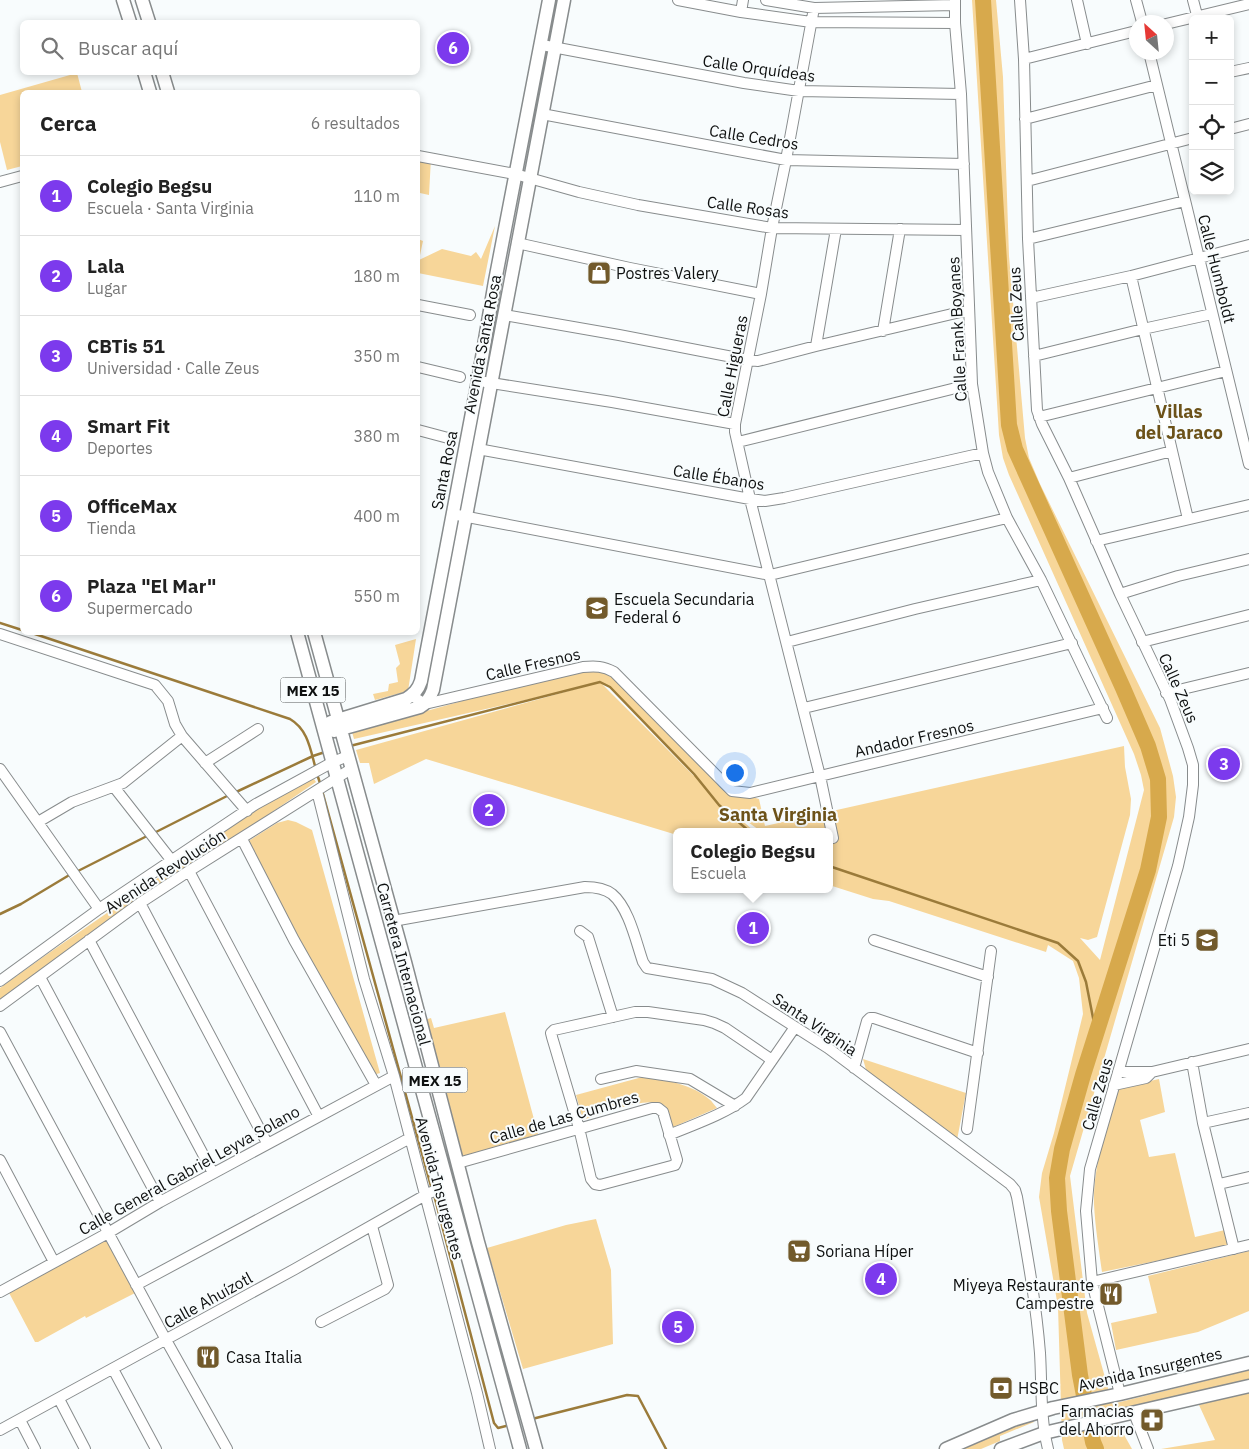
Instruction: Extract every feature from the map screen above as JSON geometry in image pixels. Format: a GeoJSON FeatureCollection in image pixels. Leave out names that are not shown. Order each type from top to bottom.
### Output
{"type":"FeatureCollection","features":[{"type":"Feature","properties":{"kind":"main road"},"geometry":{"type":"LineString","coordinates":[[124,0],[129,20]]}},
{"type":"Feature","properties":{"kind":"main road"},"geometry":{"type":"LineString","coordinates":[[142,0],[148,20]]}},
{"type":"Feature","properties":{"kind":"main road"},"geometry":{"type":"LineString","coordinates":[[542,45],[549,0]]}},
{"type":"Feature","properties":{"kind":"main road","name":"Avenida Santa Rosa"},"geometry":{"type":"LineString","coordinates":[[425,704],[433,690],[564,0]]}},
{"type":"Feature","properties":{"kind":"main road","name":"Santa Rosa"},"geometry":{"type":"LineString","coordinates":[[412,696],[418,689],[421,681],[478,381],[494,281],[542,45]]}},
{"type":"Feature","properties":{"kind":"main road"},"geometry":{"type":"LineString","coordinates":[[145,75],[149,90]]}},
{"type":"Feature","properties":{"kind":"main road"},"geometry":{"type":"LineString","coordinates":[[163,75],[167,90]]}},
{"type":"Feature","properties":{"kind":"main road","name":"Carretera Internacional"},"geometry":{"type":"LineString","coordinates":[[298,635],[444,1188],[520,1449]]}},
{"type":"Feature","properties":{"kind":"main road","name":"Carretera Internacional"},"geometry":{"type":"LineString","coordinates":[[315,635],[478,1242],[536,1449]]}},
{"type":"Feature","properties":{"kind":"main road"},"geometry":{"type":"LineString","coordinates":[[340,725],[412,696]]}},
{"type":"Feature","properties":{"kind":"main road"},"geometry":{"type":"LineString","coordinates":[[323,729],[411,710],[425,704]]}},
{"type":"Feature","properties":{"kind":"main road","name":"Avenida Insurgentes"},"geometry":{"type":"LineString","coordinates":[[946,1449],[1013,1420],[1047,1410],[1249,1363]]}},
{"type":"Feature","properties":{"kind":"main road"},"geometry":{"type":"LineString","coordinates":[[1001,1449],[1044,1433],[1249,1386]]}},
{"type":"Feature","properties":{"kind":"street"},"geometry":{"type":"LineString","coordinates":[[678,0],[741,12],[811,22],[955,23]]}},
{"type":"Feature","properties":{"kind":"street"},"geometry":{"type":"LineString","coordinates":[[741,12],[743,0]]}},
{"type":"Feature","properties":{"kind":"street"},"geometry":{"type":"LineString","coordinates":[[766,0],[814,8],[955,2]]}},
{"type":"Feature","properties":{"kind":"street","name":"Calle Zeus"},"geometry":{"type":"LineString","coordinates":[[1020,0],[1024,59],[1028,239],[1035,398],[1038,417],[1069,478],[1166,693],[1193,765],[1193,785],[1178,866],[1090,1169],[1086,1211],[1092,1282],[1120,1394]]}},
{"type":"Feature","properties":{"kind":"street"},"geometry":{"type":"LineString","coordinates":[[1077,0],[1087,44]]}},
{"type":"Feature","properties":{"kind":"street"},"geometry":{"type":"LineString","coordinates":[[1136,0],[1140,15]]}},
{"type":"Feature","properties":{"kind":"street"},"geometry":{"type":"LineString","coordinates":[[1193,0],[1196,15]]}},
{"type":"Feature","properties":{"kind":"street","name":"Calle Frank Boyanes"},"geometry":{"type":"LineString","coordinates":[[955,2],[961,94],[972,384],[983,453],[988,472],[1007,518],[1041,580],[1107,718]]}},
{"type":"Feature","properties":{"kind":"street"},"geometry":{"type":"LineString","coordinates":[[1208,15],[1249,4]]}},
{"type":"Feature","properties":{"kind":"street","name":"Calle Higueras"},"geometry":{"type":"LineString","coordinates":[[814,8],[735,432],[750,499],[774,574],[787,642],[831,828]]}},
{"type":"Feature","properties":{"kind":"street"},"geometry":{"type":"LineString","coordinates":[[1174,22],[1189,20]]}},
{"type":"Feature","properties":{"kind":"street"},"geometry":{"type":"LineString","coordinates":[[1024,59],[1129,33]]}},
{"type":"Feature","properties":{"kind":"street"},"geometry":{"type":"LineString","coordinates":[[542,45],[554,48]]}},
{"type":"Feature","properties":{"kind":"street","name":"Calle Orquídeas"},"geometry":{"type":"LineString","coordinates":[[554,48],[744,83],[800,91],[961,94]]}},
{"type":"Feature","properties":{"kind":"street","name":"Calle Humboldt"},"geometry":{"type":"LineString","coordinates":[[1151,60],[1249,464]]}},
{"type":"Feature","properties":{"kind":"street"},"geometry":{"type":"LineString","coordinates":[[1234,71],[1249,68]]}},
{"type":"Feature","properties":{"kind":"street"},"geometry":{"type":"LineString","coordinates":[[1025,119],[1157,85]]}},
{"type":"Feature","properties":{"kind":"street","name":"Calle Cedros"},"geometry":{"type":"LineString","coordinates":[[542,114],[786,160],[964,164]]}},
{"type":"Feature","properties":{"kind":"street"},"geometry":{"type":"LineString","coordinates":[[1234,128],[1249,124]]}},
{"type":"Feature","properties":{"kind":"street"},"geometry":{"type":"LineString","coordinates":[[1027,181],[1189,139]]}},
{"type":"Feature","properties":{"kind":"street"},"geometry":{"type":"LineString","coordinates":[[420,156],[530,178]]}},
{"type":"Feature","properties":{"kind":"street"},"geometry":{"type":"LineString","coordinates":[[0,182],[20,177]]}},
{"type":"Feature","properties":{"kind":"street","name":"Calle Rosas"},"geometry":{"type":"LineString","coordinates":[[530,178],[579,192],[638,205],[772,228],[966,230]]}},
{"type":"Feature","properties":{"kind":"street"},"geometry":{"type":"LineString","coordinates":[[1028,239],[1185,201]]}},
{"type":"Feature","properties":{"kind":"street"},"geometry":{"type":"LineString","coordinates":[[816,346],[836,229]]}},
{"type":"Feature","properties":{"kind":"street"},"geometry":{"type":"LineString","coordinates":[[883,331],[900,229]]}},
{"type":"Feature","properties":{"kind":"street"},"geometry":{"type":"LineString","coordinates":[[517,243],[762,294]]}},
{"type":"Feature","properties":{"kind":"street"},"geometry":{"type":"LineString","coordinates":[[1031,298],[1131,276],[1249,246]]}},
{"type":"Feature","properties":{"kind":"street"},"geometry":{"type":"LineString","coordinates":[[1131,276],[1188,519]]}},
{"type":"Feature","properties":{"kind":"street"},"geometry":{"type":"LineString","coordinates":[[420,305],[470,315]]}},
{"type":"Feature","properties":{"kind":"street"},"geometry":{"type":"LineString","coordinates":[[504,315],[758,361],[969,310]]}},
{"type":"Feature","properties":{"kind":"street"},"geometry":{"type":"LineString","coordinates":[[1034,356],[1212,314]]}},
{"type":"Feature","properties":{"kind":"street"},"geometry":{"type":"LineString","coordinates":[[420,368],[460,377]]}},
{"type":"Feature","properties":{"kind":"street"},"geometry":{"type":"LineString","coordinates":[[1038,417],[1226,371]]}},
{"type":"Feature","properties":{"kind":"street"},"geometry":{"type":"LineString","coordinates":[[478,381],[735,424]]}},
{"type":"Feature","properties":{"kind":"street"},"geometry":{"type":"LineString","coordinates":[[738,442],[972,384]]}},
{"type":"Feature","properties":{"kind":"street"},"geometry":{"type":"LineString","coordinates":[[420,431],[448,438]]}},
{"type":"Feature","properties":{"kind":"street","name":"Calle Ébanos"},"geometry":{"type":"LineString","coordinates":[[478,449],[765,501],[983,453]]}},
{"type":"Feature","properties":{"kind":"street"},"geometry":{"type":"LineString","coordinates":[[1069,478],[1172,451]]}},
{"type":"Feature","properties":{"kind":"street"},"geometry":{"type":"LineString","coordinates":[[1096,541],[1249,505]]}},
{"type":"Feature","properties":{"kind":"street"},"geometry":{"type":"LineString","coordinates":[[452,514],[774,574],[1007,518]]}},
{"type":"Feature","properties":{"kind":"street"},"geometry":{"type":"LineString","coordinates":[[1120,594],[1178,576],[1249,559]]}},
{"type":"Feature","properties":{"kind":"street"},"geometry":{"type":"LineString","coordinates":[[787,642],[915,609],[1041,580]]}},
{"type":"Feature","properties":{"kind":"street"},"geometry":{"type":"LineString","coordinates":[[1142,642],[1249,615]]}},
{"type":"Feature","properties":{"kind":"street"},"geometry":{"type":"LineString","coordinates":[[0,634],[155,685],[168,701],[175,724],[182,736],[247,811]]}},
{"type":"Feature","properties":{"kind":"street"},"geometry":{"type":"LineString","coordinates":[[804,708],[1072,643]]}},
{"type":"Feature","properties":{"kind":"street","name":"Calle Fresnos"},"geometry":{"type":"LineString","coordinates":[[425,704],[584,667],[605,667],[614,672],[732,791]]}},
{"type":"Feature","properties":{"kind":"street"},"geometry":{"type":"LineString","coordinates":[[1166,693],[1249,674]]}},
{"type":"Feature","properties":{"kind":"street"},"geometry":{"type":"LineString","coordinates":[[412,696],[425,704]]}},
{"type":"Feature","properties":{"kind":"street","name":"Andador Fresnos"},"geometry":{"type":"LineString","coordinates":[[732,791],[750,794],[1103,708]]}},
{"type":"Feature","properties":{"kind":"street"},"geometry":{"type":"LineString","coordinates":[[205,763],[258,729]]}},
{"type":"Feature","properties":{"kind":"street"},"geometry":{"type":"LineString","coordinates":[[38,822],[72,802],[114,787],[131,777],[182,736]]}},
{"type":"Feature","properties":{"kind":"street","name":"Avenida Revolución"},"geometry":{"type":"LineString","coordinates":[[0,981],[99,909],[330,755],[346,750]]}},
{"type":"Feature","properties":{"kind":"street"},"geometry":{"type":"LineString","coordinates":[[0,769],[99,909]]}},
{"type":"Feature","properties":{"kind":"street","name":"Avenida Revolución"},"geometry":{"type":"LineString","coordinates":[[0,1006],[140,903],[351,769]]}},
{"type":"Feature","properties":{"kind":"street"},"geometry":{"type":"LineString","coordinates":[[114,787],[172,861]]}},
{"type":"Feature","properties":{"kind":"street","name":"Avenida Insurgentes"},"geometry":{"type":"LineString","coordinates":[[317,791],[364,979],[394,1076],[427,1194],[490,1449]]}},
{"type":"Feature","properties":{"kind":"street"},"geometry":{"type":"LineString","coordinates":[[242,839],[294,940],[376,1085]]}},
{"type":"Feature","properties":{"kind":"street"},"geometry":{"type":"LineString","coordinates":[[189,871],[318,1116]]}},
{"type":"Feature","properties":{"kind":"street","name":"Santa Virginia"},"geometry":{"type":"LineString","coordinates":[[393,921],[585,887],[600,888],[612,894],[624,909],[643,962],[647,968],[712,979],[742,993],[854,1068],[1010,1184],[1018,1197],[1031,1281],[1047,1410],[1044,1433],[1048,1449]]}},
{"type":"Feature","properties":{"kind":"street"},"geometry":{"type":"LineString","coordinates":[[140,903],[267,1143]]}},
{"type":"Feature","properties":{"kind":"street"},"geometry":{"type":"LineString","coordinates":[[580,931],[588,937],[613,1017]]}},
{"type":"Feature","properties":{"kind":"street"},"geometry":{"type":"LineString","coordinates":[[89,940],[213,1173]]}},
{"type":"Feature","properties":{"kind":"street"},"geometry":{"type":"LineString","coordinates":[[874,940],[988,977]]}},
{"type":"Feature","properties":{"kind":"street"},"geometry":{"type":"LineString","coordinates":[[967,1129],[992,952]]}},
{"type":"Feature","properties":{"kind":"street"},"geometry":{"type":"LineString","coordinates":[[40,977],[160,1202]]}},
{"type":"Feature","properties":{"kind":"street"},"geometry":{"type":"LineString","coordinates":[[772,1060],[714,1022],[648,1012],[634,1012],[554,1030],[552,1033],[592,1179],[594,1184],[600,1185],[675,1165],[677,1160],[669,1135],[735,1106],[746,1098],[795,1027]]}},
{"type":"Feature","properties":{"kind":"street"},"geometry":{"type":"LineString","coordinates":[[854,1068],[867,1021],[870,1018],[978,1053]]}},
{"type":"Feature","properties":{"kind":"street"},"geometry":{"type":"LineString","coordinates":[[0,1032],[45,1118],[227,1449]]}},
{"type":"Feature","properties":{"kind":"street"},"geometry":{"type":"LineString","coordinates":[[1118,1072],[1152,1072],[1249,1049]]}},
{"type":"Feature","properties":{"kind":"street"},"geometry":{"type":"LineString","coordinates":[[1192,1062],[1204,1123],[1234,1249]]}},
{"type":"Feature","properties":{"kind":"street"},"geometry":{"type":"LineString","coordinates":[[601,1079],[636,1072],[690,1079],[735,1106]]}},
{"type":"Feature","properties":{"kind":"street"},"geometry":{"type":"LineString","coordinates":[[1114,1085],[1146,1078],[1152,1072]]}},
{"type":"Feature","properties":{"kind":"street","name":"Calle General Gabriel Leyva Solano"},"geometry":{"type":"LineString","coordinates":[[0,1291],[108,1233],[267,1143],[394,1076]]}},
{"type":"Feature","properties":{"kind":"street","name":"Calle de Las Cumbres"},"geometry":{"type":"LineString","coordinates":[[458,1163],[652,1108],[658,1108],[663,1112],[669,1135]]}},
{"type":"Feature","properties":{"kind":"street"},"geometry":{"type":"LineString","coordinates":[[1204,1123],[1249,1113]]}},
{"type":"Feature","properties":{"kind":"street"},"geometry":{"type":"LineString","coordinates":[[136,1285],[410,1138]]}},
{"type":"Feature","properties":{"kind":"street"},"geometry":{"type":"LineString","coordinates":[[0,1160],[54,1262]]}},
{"type":"Feature","properties":{"kind":"street"},"geometry":{"type":"LineString","coordinates":[[1218,1184],[1249,1177]]}},
{"type":"Feature","properties":{"kind":"street","name":"Calle Ahuízotl"},"geometry":{"type":"LineString","coordinates":[[0,1430],[166,1340],[427,1194],[444,1188]]}},
{"type":"Feature","properties":{"kind":"street"},"geometry":{"type":"LineString","coordinates":[[321,1322],[385,1289],[388,1285],[372,1226]]}},
{"type":"Feature","properties":{"kind":"street"},"geometry":{"type":"LineString","coordinates":[[1092,1282],[1249,1245]]}},
{"type":"Feature","properties":{"kind":"street"},"geometry":{"type":"LineString","coordinates":[[113,1369],[156,1449]]}},
{"type":"Feature","properties":{"kind":"street"},"geometry":{"type":"LineString","coordinates":[[59,1399],[86,1449]]}},
{"type":"Feature","properties":{"kind":"street"},"geometry":{"type":"LineString","coordinates":[[1128,1414],[1148,1449]]}},
{"type":"Feature","properties":{"kind":"street"},"geometry":{"type":"LineString","coordinates":[[20,1420],[35,1449]]}},
{"type":"Feature","properties":{"kind":"shaded area"},"geometry":{"type":"Polygon","coordinates":[[[972,0],[996,0],[1003,77],[1009,256],[1025,438],[1029,458],[1160,728],[1173,776],[1176,797],[1174,817],[1070,1176],[1087,1313],[1118,1424],[1132,1449],[1064,1449],[1062,1440],[1058,1307],[1039,1197],[1042,1173],[1054,1133],[1083,1014],[1079,978],[1073,961],[1048,945],[1046,952],[889,901],[873,899],[833,886],[833,828],[756,828],[728,808],[750,828],[673,828],[673,834],[426,759],[374,784],[369,763],[360,763],[356,750],[583,687],[354,739],[352,732],[583,667],[605,667],[732,791],[759,799],[765,826],[1124,746],[1125,767],[1131,799],[1130,815],[1097,937],[1088,940],[1080,938],[1100,960],[1144,790],[1134,754],[1003,458],[999,435],[972,0]],[[602,684],[694,776],[696,775],[610,687],[602,684]]]}},
{"type":"Feature","properties":{"kind":"shaded area"},"geometry":{"type":"Polygon","coordinates":[[[70,75],[78,75],[81,90],[20,90],[20,167],[7,170],[0,142],[0,95],[70,75]]]}},
{"type":"Feature","properties":{"kind":"shaded area"},"geometry":{"type":"Polygon","coordinates":[[[420,156],[431,158],[429,195],[420,193],[420,156]]]}},
{"type":"Feature","properties":{"kind":"shaded area"},"geometry":{"type":"Polygon","coordinates":[[[495,226],[483,286],[420,273],[420,260],[442,249],[471,256],[476,252],[481,259],[495,226]]]}},
{"type":"Feature","properties":{"kind":"shaded area"},"geometry":{"type":"Polygon","coordinates":[[[420,240],[423,241],[420,255],[420,240]]]}},
{"type":"Feature","properties":{"kind":"shaded area"},"geometry":{"type":"Polygon","coordinates":[[[416,639],[408,691],[375,700],[373,694],[388,691],[389,684],[398,682],[396,668],[400,664],[395,645],[416,639]]]}},
{"type":"Feature","properties":{"kind":"shaded area"},"geometry":{"type":"Polygon","coordinates":[[[314,779],[316,782],[0,999],[0,988],[43,957],[242,818],[295,787],[314,779]]]}},
{"type":"Feature","properties":{"kind":"shaded area"},"geometry":{"type":"Polygon","coordinates":[[[288,820],[312,830],[380,1073],[373,1075],[247,842],[277,823],[288,820]]]}},
{"type":"Feature","properties":{"kind":"shaded area"},"geometry":{"type":"Polygon","coordinates":[[[505,1012],[538,1134],[460,1160],[421,1021],[431,1018],[434,1028],[505,1012]]]}},
{"type":"Feature","properties":{"kind":"shaded area"},"geometry":{"type":"Polygon","coordinates":[[[863,1059],[966,1093],[957,1140],[867,1073],[863,1059]]]}},
{"type":"Feature","properties":{"kind":"shaded area"},"geometry":{"type":"Polygon","coordinates":[[[646,1076],[670,1081],[696,1090],[710,1100],[717,1108],[671,1128],[670,1116],[665,1106],[649,1102],[612,1110],[583,1120],[576,1095],[646,1076]]]}},
{"type":"Feature","properties":{"kind":"shaded area"},"geometry":{"type":"Polygon","coordinates":[[[1159,1079],[1165,1112],[1140,1120],[1149,1157],[1175,1153],[1195,1237],[1225,1230],[1230,1246],[1102,1272],[1095,1221],[1094,1190],[1098,1160],[1106,1131],[1119,1088],[1159,1079]]]}},
{"type":"Feature","properties":{"kind":"shaded area"},"geometry":{"type":"Polygon","coordinates":[[[596,1219],[611,1270],[613,1344],[523,1369],[487,1248],[566,1225],[596,1219]]]}},
{"type":"Feature","properties":{"kind":"shaded area"},"geometry":{"type":"Polygon","coordinates":[[[107,1235],[137,1292],[35,1342],[7,1289],[107,1235]]]}},
{"type":"Feature","properties":{"kind":"shaded area"},"geometry":{"type":"Polygon","coordinates":[[[1249,1251],[1249,1311],[1198,1332],[1116,1350],[1111,1323],[1157,1313],[1148,1276],[1249,1251]]]}},
{"type":"Feature","properties":{"kind":"shaded area"},"geometry":{"type":"Polygon","coordinates":[[[1249,1370],[1249,1380],[1118,1411],[1116,1403],[1249,1370]]]}},
{"type":"Feature","properties":{"kind":"shaded area"},"geometry":{"type":"Polygon","coordinates":[[[1249,1392],[1249,1449],[1161,1449],[1215,1440],[1199,1405],[1249,1392]]]}},
{"type":"Feature","properties":{"kind":"shaded area"},"geometry":{"type":"Polygon","coordinates":[[[1031,1418],[1034,1422],[1000,1436],[1000,1441],[981,1449],[945,1449],[1031,1418]]]}},
{"type":"Feature","properties":{"kind":"waterway"},"geometry":{"type":"LineString","coordinates":[[983,0],[1009,425],[1015,449],[1123,688],[1148,746],[1158,779],[1159,817],[1148,870],[1083,1075],[1062,1149],[1057,1178],[1059,1211],[1080,1375],[1096,1449]]}},
{"type":"Feature","properties":{"kind":"waterway"},"geometry":{"type":"LineString","coordinates":[[0,623],[20,629]]}},
{"type":"Feature","properties":{"kind":"waterway"},"geometry":{"type":"LineString","coordinates":[[38,635],[290,719],[304,733],[315,766]]}},
{"type":"Feature","properties":{"kind":"waterway"},"geometry":{"type":"LineString","coordinates":[[350,746],[600,682],[610,687],[694,774],[719,805],[745,828]]}},
{"type":"Feature","properties":{"kind":"waterway"},"geometry":{"type":"LineString","coordinates":[[234,793],[325,752]]}},
{"type":"Feature","properties":{"kind":"waterway"},"geometry":{"type":"LineString","coordinates":[[318,777],[320,783]]}},
{"type":"Feature","properties":{"kind":"waterway"},"geometry":{"type":"LineString","coordinates":[[323,794],[432,1190]]}},
{"type":"Feature","properties":{"kind":"waterway"},"geometry":{"type":"LineString","coordinates":[[154,833],[229,795]]}},
{"type":"Feature","properties":{"kind":"waterway"},"geometry":{"type":"LineString","coordinates":[[76,872],[149,835]]}},
{"type":"Feature","properties":{"kind":"waterway"},"geometry":{"type":"LineString","coordinates":[[833,867],[1058,943],[1078,961],[1086,982],[1096,1033]]}},
{"type":"Feature","properties":{"kind":"waterway"},"geometry":{"type":"LineString","coordinates":[[0,914],[21,904],[71,874]]}},
{"type":"Feature","properties":{"kind":"waterway"},"geometry":{"type":"LineString","coordinates":[[434,1195],[494,1423],[498,1428],[510,1425]]}},
{"type":"Feature","properties":{"kind":"waterway"},"geometry":{"type":"LineString","coordinates":[[532,1419],[627,1395],[638,1396],[666,1449]]}},
{"type":"Feature","properties":{"kind":"place","name":"Plaza \"El Mar\""},"geometry":{"type":"Point","coordinates":[453,48]}},
{"type":"Feature","properties":{"kind":"place","name":"Postres Valery"},"geometry":{"type":"Point","coordinates":[599,273]}},
{"type":"Feature","properties":{"kind":"place","name":"Escuela Secundaria Federal 6"},"geometry":{"type":"Point","coordinates":[597,608]}},
{"type":"Feature","properties":{"kind":"place","name":"CBTis 51"},"geometry":{"type":"Point","coordinates":[1224,764]}},
{"type":"Feature","properties":{"kind":"place","name":"Lala"},"geometry":{"type":"Point","coordinates":[489,810]}},
{"type":"Feature","properties":{"kind":"place","name":"Colegio Begsu"},"geometry":{"type":"Point","coordinates":[753,928]}},
{"type":"Feature","properties":{"kind":"place","name":"Eti 5"},"geometry":{"type":"Point","coordinates":[1207,940]}},
{"type":"Feature","properties":{"kind":"place","name":"Soriana Híper"},"geometry":{"type":"Point","coordinates":[799,1251]}},
{"type":"Feature","properties":{"kind":"place","name":"Smart Fit"},"geometry":{"type":"Point","coordinates":[881,1279]}},
{"type":"Feature","properties":{"kind":"place","name":"Miyeya Restaurante Campestre"},"geometry":{"type":"Point","coordinates":[1111,1294]}},
{"type":"Feature","properties":{"kind":"place","name":"OfficeMax"},"geometry":{"type":"Point","coordinates":[678,1327]}},
{"type":"Feature","properties":{"kind":"place","name":"Casa Italia"},"geometry":{"type":"Point","coordinates":[208,1357]}},
{"type":"Feature","properties":{"kind":"place","name":"HSBC"},"geometry":{"type":"Point","coordinates":[1001,1388]}},
{"type":"Feature","properties":{"kind":"place","name":"Farmacias del Ahorro"},"geometry":{"type":"Point","coordinates":[1152,1420]}},
{"type":"Feature","properties":{"kind":"district","name":"Villas del Jaraco"},"geometry":{"type":"Point","coordinates":[1179,421]}},
{"type":"Feature","properties":{"kind":"district","name":"Santa Virginia"},"geometry":{"type":"Point","coordinates":[778,814]}}]}
